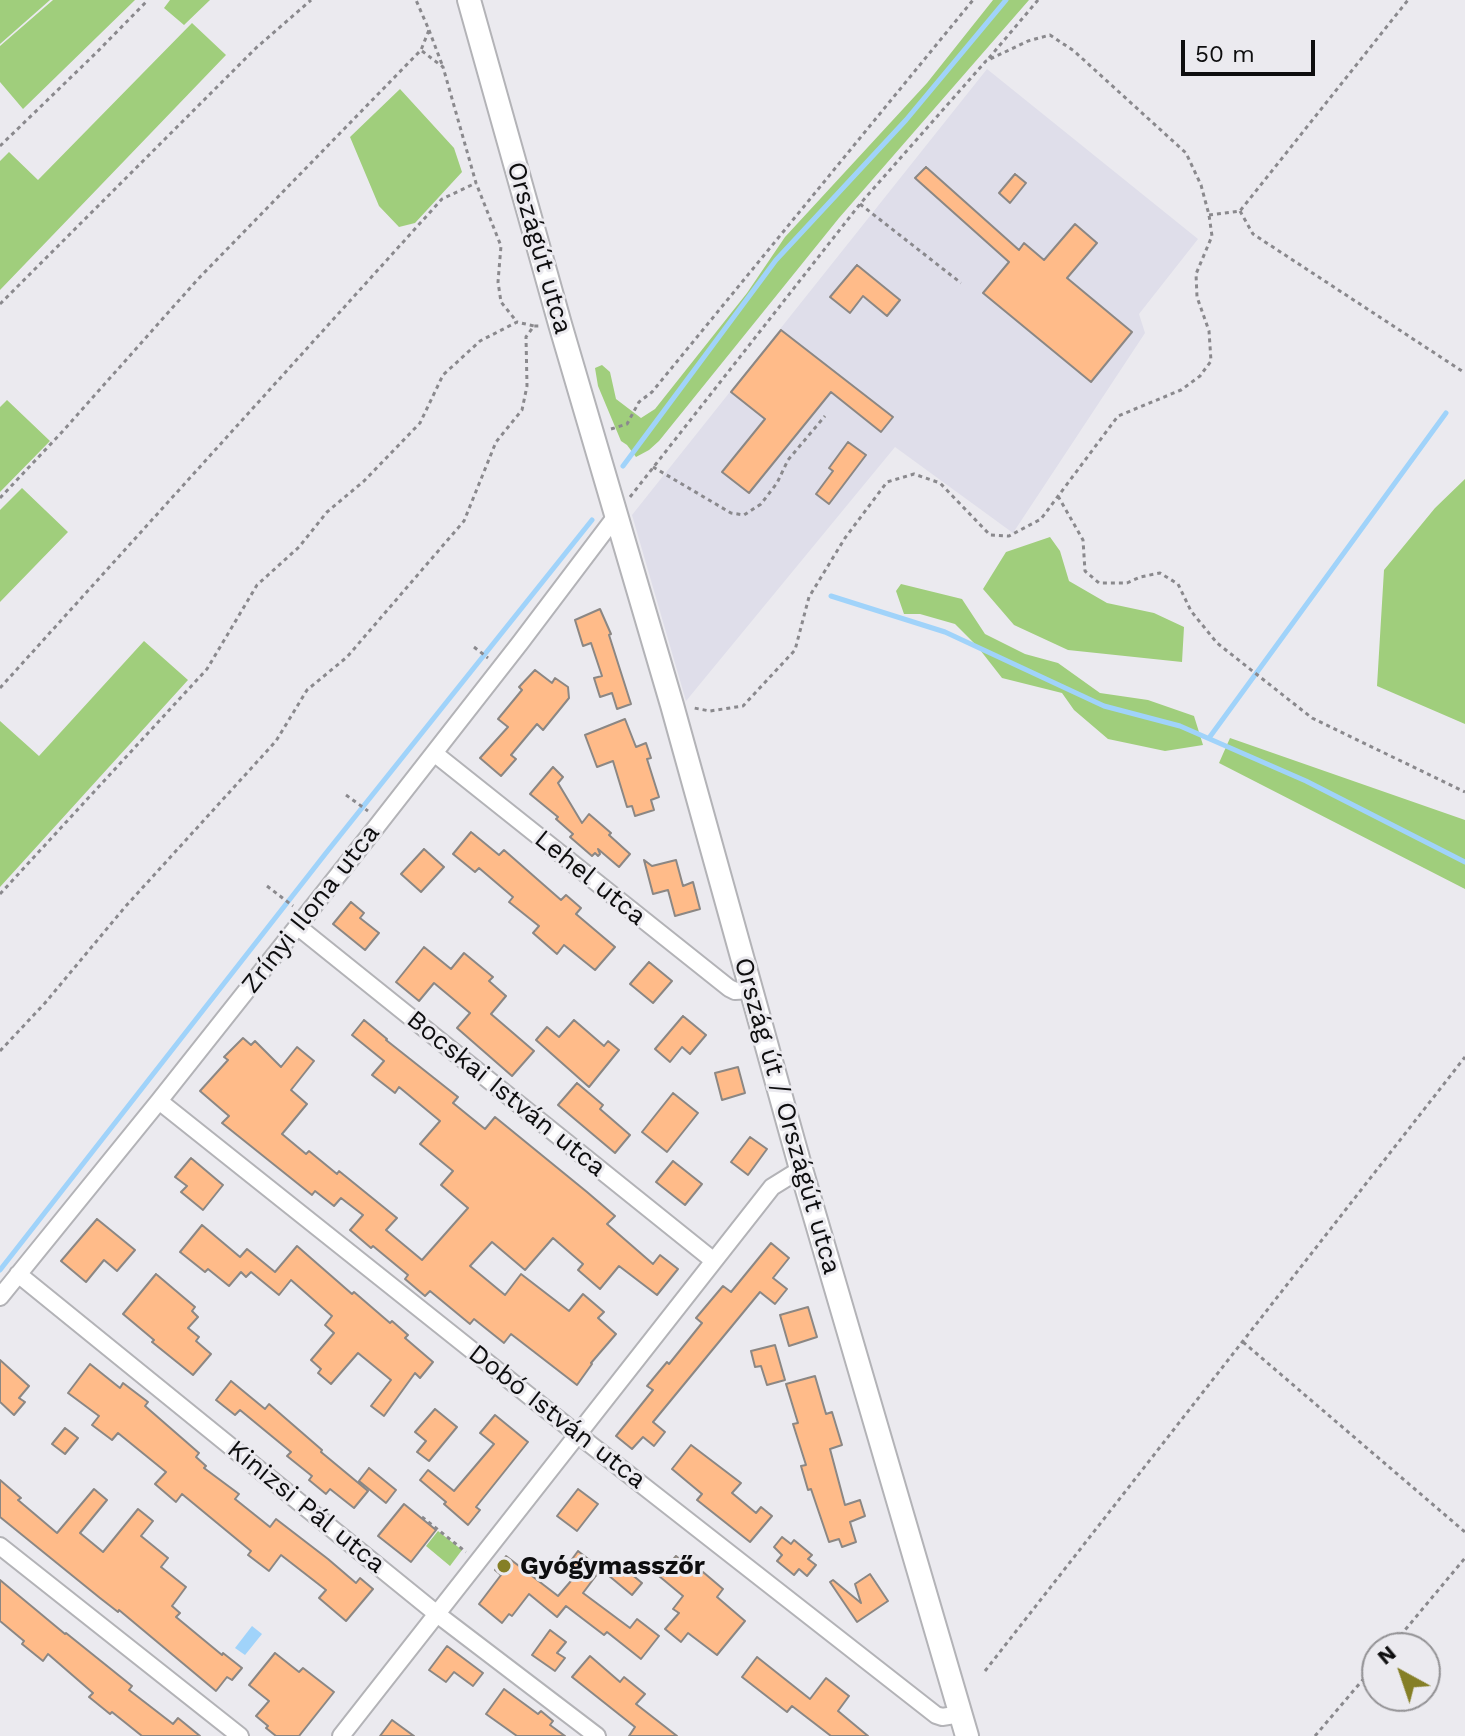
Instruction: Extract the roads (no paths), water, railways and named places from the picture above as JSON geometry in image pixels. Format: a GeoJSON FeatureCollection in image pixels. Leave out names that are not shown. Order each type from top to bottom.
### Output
{"type":"FeatureCollection","features":[{"type":"Feature","properties":{"kind":"main road","name":"Országút utca"},"geometry":{"type":"LineString","coordinates":[[469,0],[613,506]]}},
{"type":"Feature","properties":{"kind":"main road","name":"Ország út / Országút utca"},"geometry":{"type":"LineString","coordinates":[[613,506],[672,705],[801,1169],[967,1736]]}},
{"type":"Feature","properties":{"kind":"street","name":"Zrínyi Ilona utca"},"geometry":{"type":"LineString","coordinates":[[0,1297],[434,753],[613,506]]}},
{"type":"Feature","properties":{"kind":"street","name":"Lehel utca"},"geometry":{"type":"LineString","coordinates":[[434,753],[729,988],[735,991],[751,990]]}},
{"type":"Feature","properties":{"kind":"street","name":"Bocskai István utca"},"geometry":{"type":"LineString","coordinates":[[297,926],[714,1261]]}},
{"type":"Feature","properties":{"kind":"street","name":"Dobó István utca"},"geometry":{"type":"LineString","coordinates":[[159,1101],[936,1715],[961,1714]]}},
{"type":"Feature","properties":{"kind":"street"},"geometry":{"type":"LineString","coordinates":[[341,1736],[772,1187],[801,1169]]}},
{"type":"Feature","properties":{"kind":"street","name":"Kinizsi Pál utca"},"geometry":{"type":"LineString","coordinates":[[18,1274],[437,1614],[597,1736]]}},
{"type":"Feature","properties":{"kind":"street"},"geometry":{"type":"LineString","coordinates":[[0,1546],[240,1736]]}},
{"type":"Feature","properties":{"kind":"water"},"geometry":{"type":"Polygon","coordinates":[[[252,1626],[262,1634],[245,1655],[235,1648],[252,1626]]]}},
{"type":"Feature","properties":{"kind":"waterway"},"geometry":{"type":"LineString","coordinates":[[623,466],[776,260],[906,120],[1006,0]]}},
{"type":"Feature","properties":{"kind":"waterway"},"geometry":{"type":"LineString","coordinates":[[1209,738],[1446,413]]}},
{"type":"Feature","properties":{"kind":"waterway"},"geometry":{"type":"LineString","coordinates":[[0,1270],[326,853],[592,520]]}},
{"type":"Feature","properties":{"kind":"waterway"},"geometry":{"type":"LineString","coordinates":[[831,596],[945,632],[1104,706],[1180,726],[1306,781],[1465,862]]}},
{"type":"Feature","properties":{"kind":"place","name":"Gyógymasszőr"},"geometry":{"type":"Point","coordinates":[504,1566]}}]}
